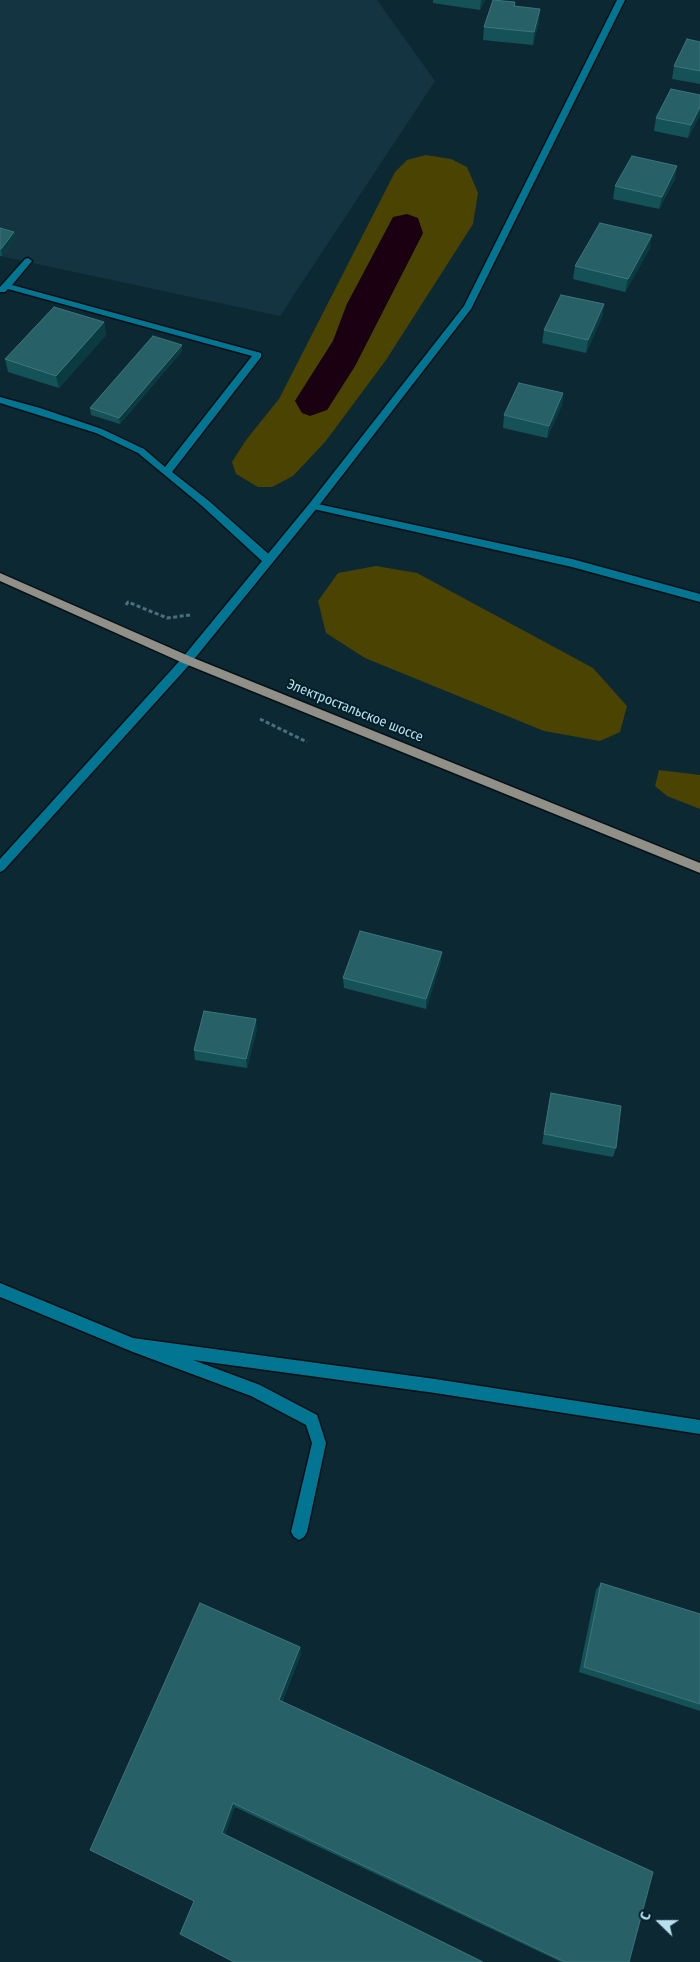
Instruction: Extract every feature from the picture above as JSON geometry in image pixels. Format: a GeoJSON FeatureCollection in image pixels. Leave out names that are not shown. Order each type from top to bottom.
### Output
{"type":"FeatureCollection","features":[{"type":"Feature","properties":{"kind":"main road","name":"Электростальское шоссе"},"geometry":{"type":"LineString","coordinates":[[0,577],[188,660],[700,868]]}},
{"type":"Feature","properties":{"kind":"street"},"geometry":{"type":"LineString","coordinates":[[0,867],[188,660],[468,307],[621,0]]}},
{"type":"Feature","properties":{"kind":"street"},"geometry":{"type":"LineString","coordinates":[[28,261],[3,289],[258,355],[166,473]]}},
{"type":"Feature","properties":{"kind":"street"},"geometry":{"type":"LineString","coordinates":[[0,400],[37,410],[99,432],[141,451],[205,503],[268,560]]}},
{"type":"Feature","properties":{"kind":"street"},"geometry":{"type":"LineString","coordinates":[[312,506],[572,563],[700,598]]}},
{"type":"Feature","properties":{"kind":"street"},"geometry":{"type":"LineString","coordinates":[[0,1290],[133,1345],[255,1390],[312,1420],[320,1443],[298,1532]]}},
{"type":"Feature","properties":{"kind":"street"},"geometry":{"type":"LineString","coordinates":[[133,1345],[435,1386],[700,1427]]}},
{"type":"Feature","properties":{"kind":"path"},"geometry":{"type":"LineString","coordinates":[[109,626],[128,602],[167,618],[193,614]]}},
{"type":"Feature","properties":{"kind":"shaded area"},"geometry":{"type":"Polygon","coordinates":[[[0,0],[377,0],[435,81],[280,316],[0,256],[0,0]]]}},
{"type":"Feature","properties":{"kind":"shaded area"},"geometry":{"type":"Polygon","coordinates":[[[426,155],[451,159],[467,167],[478,193],[473,224],[386,360],[325,442],[293,476],[272,487],[258,487],[236,474],[232,462],[246,440],[279,399],[395,172],[407,160],[426,155]],[[423,233],[376,250],[347,304],[333,341],[295,401],[327,410],[355,366],[423,233]]]}},
{"type":"Feature","properties":{"kind":"shaded area"},"geometry":{"type":"Polygon","coordinates":[[[407,214],[418,218],[423,233],[355,366],[327,410],[310,416],[302,413],[295,401],[333,341],[347,304],[393,217],[407,214]]]}},
{"type":"Feature","properties":{"kind":"shaded area"},"geometry":{"type":"Polygon","coordinates":[[[376,566],[417,573],[593,668],[627,706],[620,732],[600,741],[544,731],[365,658],[326,633],[318,601],[338,573],[376,566]]]}},
{"type":"Feature","properties":{"kind":"shaded area"},"geometry":{"type":"Polygon","coordinates":[[[659,770],[700,775],[700,809],[667,796],[655,786],[659,770]]]}},
{"type":"Feature","properties":{"kind":"building"},"geometry":{"type":"Polygon","coordinates":[[[493,0],[515,2],[514,6],[540,9],[534,32],[484,27],[493,0]]]}},
{"type":"Feature","properties":{"kind":"building"},"geometry":{"type":"Polygon","coordinates":[[[687,39],[700,42],[700,71],[674,66],[687,39]]]}},
{"type":"Feature","properties":{"kind":"building"},"geometry":{"type":"Polygon","coordinates":[[[671,89],[700,95],[700,107],[691,125],[656,118],[671,89]]]}},
{"type":"Feature","properties":{"kind":"building"},"geometry":{"type":"Polygon","coordinates":[[[632,156],[677,166],[662,197],[615,186],[632,156]]]}},
{"type":"Feature","properties":{"kind":"building"},"geometry":{"type":"Polygon","coordinates":[[[600,223],[652,235],[628,279],[575,266],[600,223]]]}},
{"type":"Feature","properties":{"kind":"building"},"geometry":{"type":"Polygon","coordinates":[[[0,228],[14,232],[1,249],[0,249],[0,228]]]}},
{"type":"Feature","properties":{"kind":"building"},"geometry":{"type":"Polygon","coordinates":[[[561,295],[604,304],[588,340],[544,330],[561,295]]]}},
{"type":"Feature","properties":{"kind":"building"},"geometry":{"type":"Polygon","coordinates":[[[54,307],[104,322],[56,376],[5,359],[54,307]]]}},
{"type":"Feature","properties":{"kind":"building"},"geometry":{"type":"Polygon","coordinates":[[[153,336],[182,345],[119,418],[90,408],[153,336]]]}},
{"type":"Feature","properties":{"kind":"building"},"geometry":{"type":"Polygon","coordinates":[[[519,383],[563,393],[549,426],[504,415],[519,383]]]}},
{"type":"Feature","properties":{"kind":"building"},"geometry":{"type":"Polygon","coordinates":[[[360,931],[442,952],[426,999],[343,978],[360,931]]]}},
{"type":"Feature","properties":{"kind":"building"},"geometry":{"type":"Polygon","coordinates":[[[204,1011],[256,1019],[246,1059],[194,1050],[204,1011]]]}},
{"type":"Feature","properties":{"kind":"building"},"geometry":{"type":"Polygon","coordinates":[[[551,1093],[621,1106],[616,1148],[544,1134],[551,1093]]]}},
{"type":"Feature","properties":{"kind":"building"},"geometry":{"type":"Polygon","coordinates":[[[601,1583],[700,1614],[700,1704],[584,1667],[601,1583]]]}},
{"type":"Feature","properties":{"kind":"building"},"geometry":{"type":"Polygon","coordinates":[[[200,1603],[300,1647],[279,1700],[653,1872],[629,1962],[565,1962],[233,1803],[222,1833],[483,1962],[234,1962],[180,1934],[194,1901],[90,1850],[200,1603]]]}}]}
